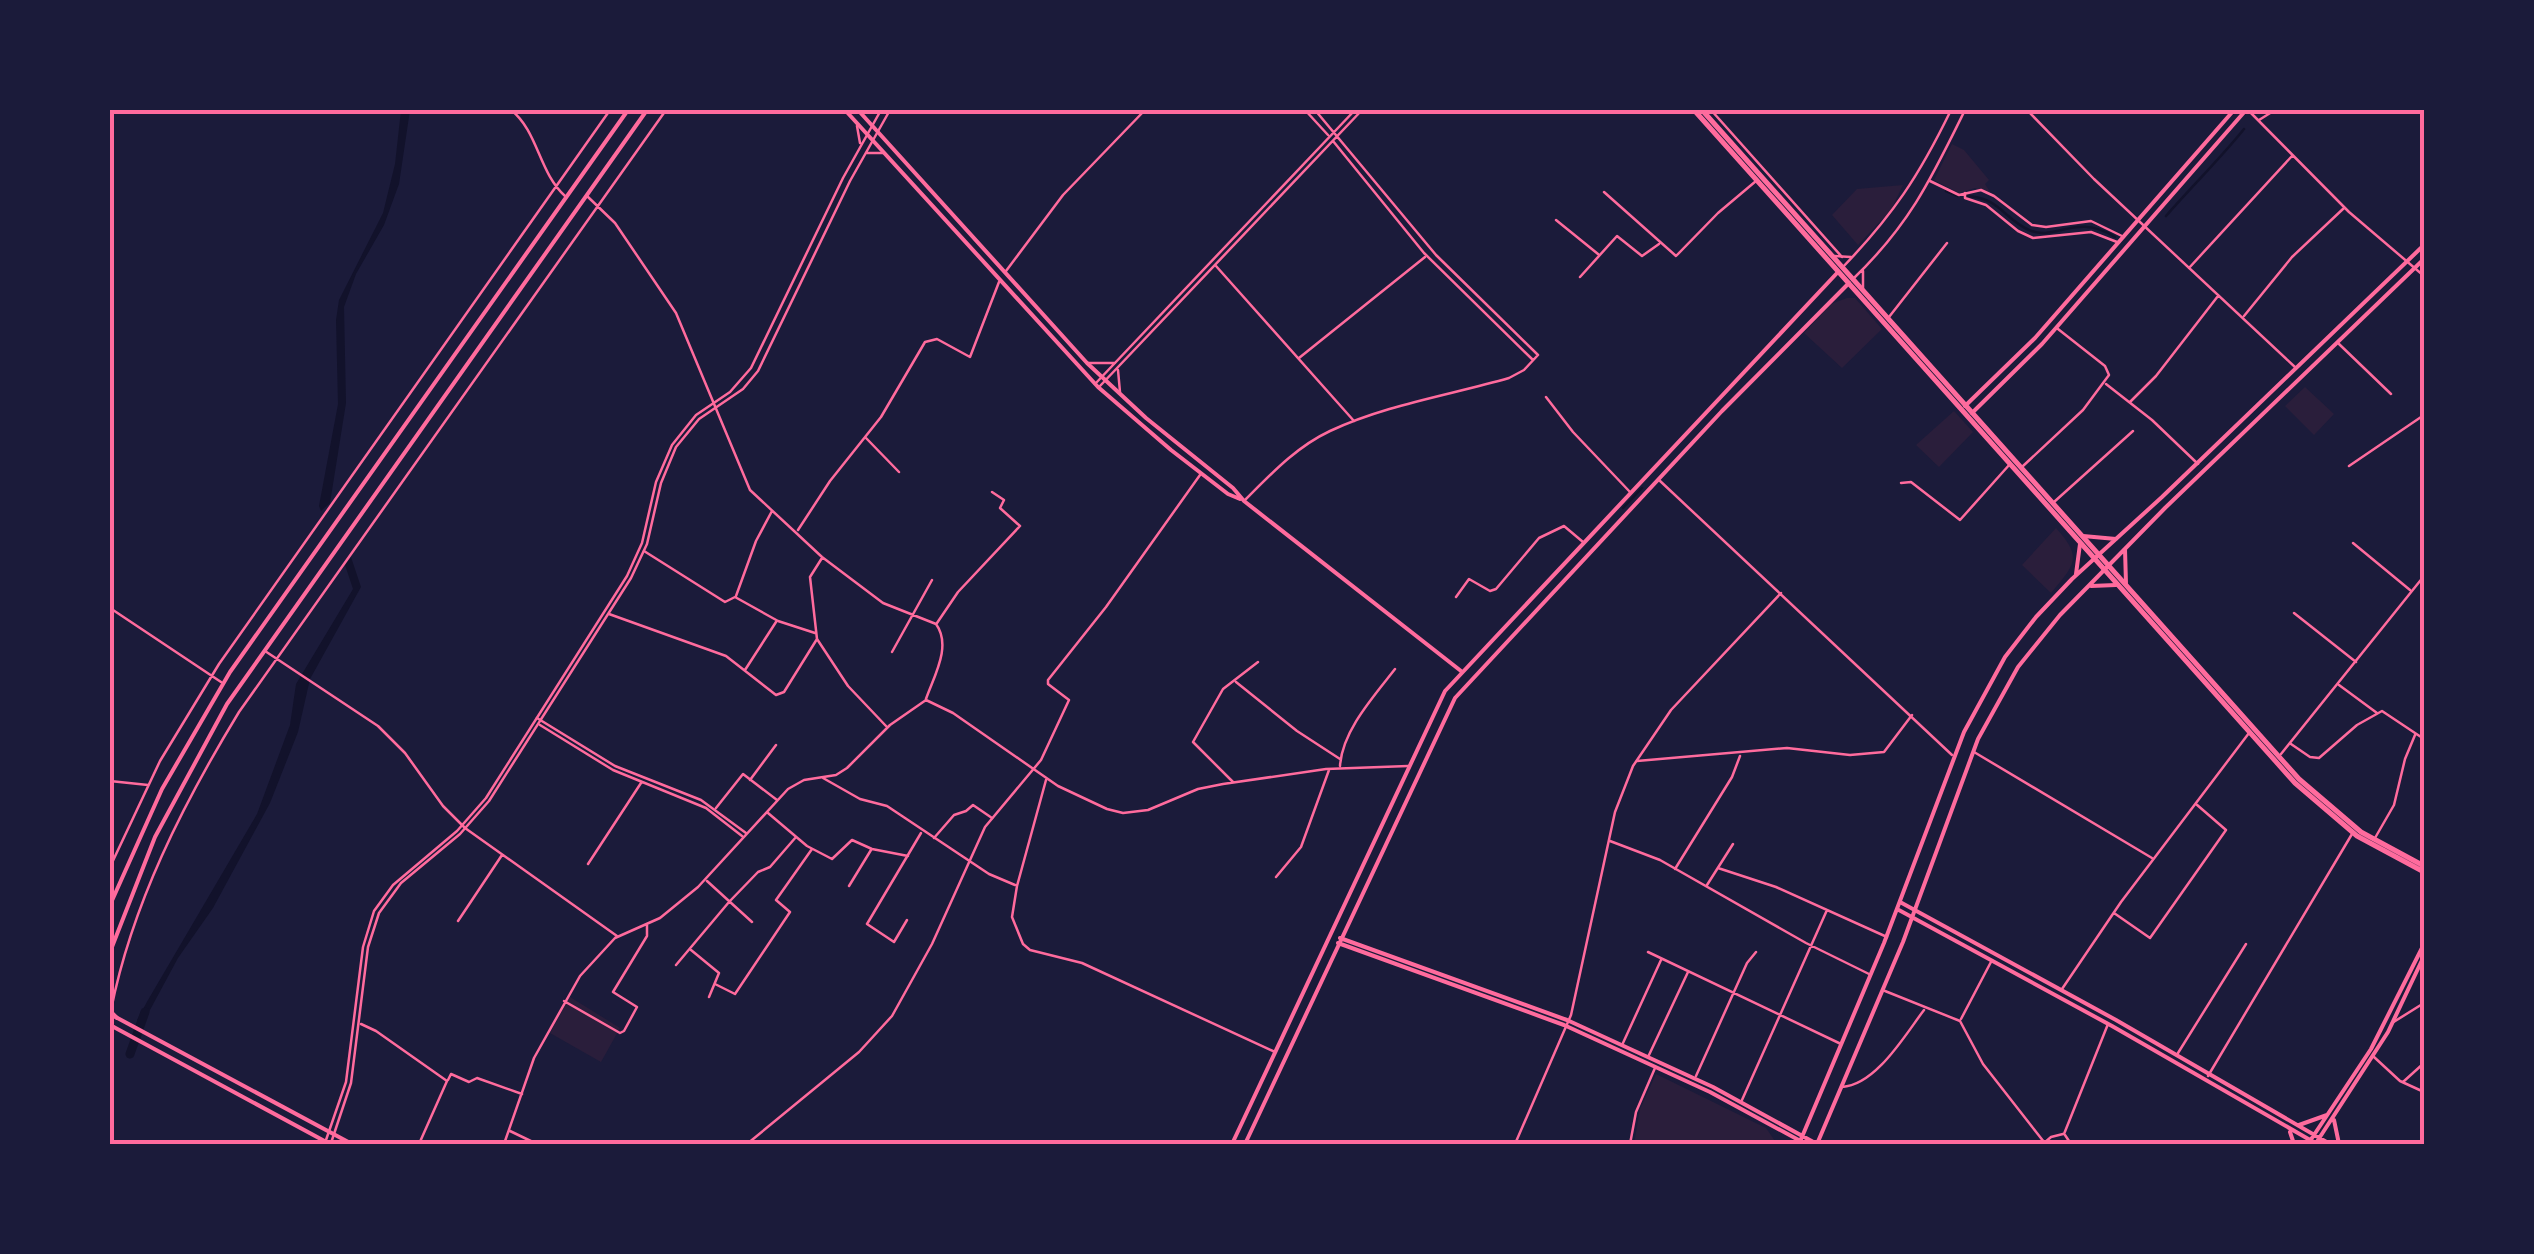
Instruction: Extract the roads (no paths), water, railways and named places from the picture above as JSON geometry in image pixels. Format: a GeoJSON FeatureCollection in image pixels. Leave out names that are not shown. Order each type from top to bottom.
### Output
{"type":"FeatureCollection","features":[{"type":"Feature","properties":{"kind":"highway"},"geometry":{"type":"LineString","coordinates":[[1698,110],[1964,407]]}},
{"type":"Feature","properties":{"kind":"highway"},"geometry":{"type":"LineString","coordinates":[[1698,110],[1841,269]]}},
{"type":"Feature","properties":{"kind":"highway"},"geometry":{"type":"LineString","coordinates":[[1851,281],[1888,318],[2011,463],[2322,802],[2374,840],[2424,869]]}},
{"type":"Feature","properties":{"kind":"highway"},"geometry":{"type":"LineString","coordinates":[[1970,414],[2054,502],[2081,538]]}},
{"type":"Feature","properties":{"kind":"highway"},"geometry":{"type":"LineString","coordinates":[[2123,585],[2306,795],[2352,833],[2424,869]]}},
{"type":"Feature","properties":{"kind":"main road"},"geometry":{"type":"LineString","coordinates":[[110,906],[162,788],[223,683],[628,110]]}},
{"type":"Feature","properties":{"kind":"main road"},"geometry":{"type":"LineString","coordinates":[[110,952],[144,862],[212,729],[648,110]]}},
{"type":"Feature","properties":{"kind":"main road"},"geometry":{"type":"LineString","coordinates":[[845,110],[1097,386],[1201,474],[1244,501]]}},
{"type":"Feature","properties":{"kind":"main road"},"geometry":{"type":"LineString","coordinates":[[859,110],[1123,398],[1244,501],[1461,671]]}},
{"type":"Feature","properties":{"kind":"main road"},"geometry":{"type":"LineString","coordinates":[[1964,407],[2022,353],[2234,110]]}},
{"type":"Feature","properties":{"kind":"main road"},"geometry":{"type":"LineString","coordinates":[[1970,414],[2056,328],[2247,110]]}},
{"type":"Feature","properties":{"kind":"main road"},"geometry":{"type":"LineString","coordinates":[[1802,1141],[1898,909],[1953,757],[2004,658],[2036,617],[2076,576],[2424,246]]}},
{"type":"Feature","properties":{"kind":"main road"},"geometry":{"type":"LineString","coordinates":[[1568,1024],[1802,1141],[1817,1144],[1884,990],[1973,752],[1995,704],[2026,656],[2126,548],[2424,259]]}},
{"type":"Feature","properties":{"kind":"main road"},"geometry":{"type":"LineString","coordinates":[[1232,1144],[1439,700],[1461,671],[1841,269]]}},
{"type":"Feature","properties":{"kind":"main road"},"geometry":{"type":"LineString","coordinates":[[1245,1144],[1419,769],[1465,684],[1790,339],[1851,281]]}},
{"type":"Feature","properties":{"kind":"main road"},"geometry":{"type":"LineString","coordinates":[[2076,576],[2081,538],[2116,540]]}},
{"type":"Feature","properties":{"kind":"main road"},"geometry":{"type":"LineString","coordinates":[[2086,588],[2123,585],[2126,548]]}},
{"type":"Feature","properties":{"kind":"main road"},"geometry":{"type":"LineString","coordinates":[[1900,902],[2296,1125],[2314,1141]]}},
{"type":"Feature","properties":{"kind":"main road"},"geometry":{"type":"LineString","coordinates":[[1898,909],[2288,1128],[2330,1144]]}},
{"type":"Feature","properties":{"kind":"main road"},"geometry":{"type":"LineString","coordinates":[[1339,941],[1622,1045],[1741,1102],[1802,1141]]}},
{"type":"Feature","properties":{"kind":"main road"},"geometry":{"type":"LineString","coordinates":[[2339,1144],[2333,1115],[2424,944]]}},
{"type":"Feature","properties":{"kind":"main road"},"geometry":{"type":"LineString","coordinates":[[2314,1141],[2374,1056],[2424,956]]}},
{"type":"Feature","properties":{"kind":"main road"},"geometry":{"type":"LineString","coordinates":[[110,1012],[352,1144]]}},
{"type":"Feature","properties":{"kind":"main road"},"geometry":{"type":"LineString","coordinates":[[111,1027],[329,1143]]}},
{"type":"Feature","properties":{"kind":"main road"},"geometry":{"type":"LineString","coordinates":[[2296,1125],[2333,1115]]}},
{"type":"Feature","properties":{"kind":"main road"},"geometry":{"type":"LineString","coordinates":[[2288,1128],[2294,1144]]}},
{"type":"Feature","properties":{"kind":"street"},"geometry":{"type":"LineString","coordinates":[[511,110],[523,122],[556,188],[566,197]]}},
{"type":"Feature","properties":{"kind":"street"},"geometry":{"type":"LineString","coordinates":[[110,867],[148,785],[212,674],[610,110]]}},
{"type":"Feature","properties":{"kind":"street"},"geometry":{"type":"LineString","coordinates":[[110,1012],[138,917],[168,844],[224,737],[276,658],[666,110]]}},
{"type":"Feature","properties":{"kind":"street"},"geometry":{"type":"LineString","coordinates":[[859,110],[874,110]]}},
{"type":"Feature","properties":{"kind":"street"},"geometry":{"type":"LineString","coordinates":[[332,1134],[349,1092],[368,947],[379,913],[402,883],[464,827],[608,614],[644,551],[660,484],[671,458],[686,432],[737,386],[751,368],[860,144],[881,110]]}},
{"type":"Feature","properties":{"kind":"street"},"geometry":{"type":"LineString","coordinates":[[538,721],[632,565],[642,543],[656,482],[672,445],[696,415],[743,389],[758,371],[864,153],[890,110]]}},
{"type":"Feature","properties":{"kind":"street"},"geometry":{"type":"LineString","coordinates":[[1005,272],[1063,196],[1145,110]]}},
{"type":"Feature","properties":{"kind":"street"},"geometry":{"type":"LineString","coordinates":[[1305,110],[1426,256],[1534,360]]}},
{"type":"Feature","properties":{"kind":"street"},"geometry":{"type":"LineString","coordinates":[[1244,501],[1298,451],[1329,432],[1509,378],[1538,354],[1436,256],[1315,110]]}},
{"type":"Feature","properties":{"kind":"street"},"geometry":{"type":"LineString","coordinates":[[1336,134],[1356,110]]}},
{"type":"Feature","properties":{"kind":"street"},"geometry":{"type":"LineString","coordinates":[[1097,386],[1362,110]]}},
{"type":"Feature","properties":{"kind":"street"},"geometry":{"type":"LineString","coordinates":[[1711,110],[1843,258]]}},
{"type":"Feature","properties":{"kind":"street"},"geometry":{"type":"LineString","coordinates":[[1841,269],[1906,194],[1951,110]]}},
{"type":"Feature","properties":{"kind":"street"},"geometry":{"type":"LineString","coordinates":[[1851,281],[1901,229],[1930,182],[1964,110]]}},
{"type":"Feature","properties":{"kind":"street"},"geometry":{"type":"LineString","coordinates":[[2026,110],[2298,369]]}},
{"type":"Feature","properties":{"kind":"street"},"geometry":{"type":"LineString","coordinates":[[2247,110],[2345,207],[2424,276]]}},
{"type":"Feature","properties":{"kind":"street"},"geometry":{"type":"LineString","coordinates":[[2258,120],[2274,110]]}},
{"type":"Feature","properties":{"kind":"street"},"geometry":{"type":"LineString","coordinates":[[854,120],[860,144]]}},
{"type":"Feature","properties":{"kind":"street"},"geometry":{"type":"LineString","coordinates":[[882,122],[888,143]]}},
{"type":"Feature","properties":{"kind":"street"},"geometry":{"type":"LineString","coordinates":[[1087,363],[1118,363],[1331,139]]}},
{"type":"Feature","properties":{"kind":"street"},"geometry":{"type":"LineString","coordinates":[[864,153],[885,154]]}},
{"type":"Feature","properties":{"kind":"street"},"geometry":{"type":"LineString","coordinates":[[2190,268],[2292,155]]}},
{"type":"Feature","properties":{"kind":"street"},"geometry":{"type":"LineString","coordinates":[[1604,192],[1676,256],[1758,180]]}},
{"type":"Feature","properties":{"kind":"street"},"geometry":{"type":"LineString","coordinates":[[1930,182],[1958,194],[1981,190],[2037,226],[2096,222],[2124,238]]}},
{"type":"Feature","properties":{"kind":"street"},"geometry":{"type":"LineString","coordinates":[[1965,192],[1965,198],[1986,205],[2033,238],[2091,232],[2118,244]]}},
{"type":"Feature","properties":{"kind":"street"},"geometry":{"type":"LineString","coordinates":[[504,1144],[534,1058],[580,976],[618,936],[660,918],[706,880],[795,784],[836,774],[853,765],[888,728],[926,700],[944,645],[936,624],[883,603],[822,557],[746,482],[690,341],[668,300],[615,223],[586,196]]}},
{"type":"Feature","properties":{"kind":"street"},"geometry":{"type":"LineString","coordinates":[[2242,317],[2292,256],[2345,207]]}},
{"type":"Feature","properties":{"kind":"street"},"geometry":{"type":"LineString","coordinates":[[1556,220],[1600,256]]}},
{"type":"Feature","properties":{"kind":"street"},"geometry":{"type":"LineString","coordinates":[[1580,277],[1617,236],[1642,256],[1660,243]]}},
{"type":"Feature","properties":{"kind":"street"},"geometry":{"type":"LineString","coordinates":[[1888,318],[1947,243]]}},
{"type":"Feature","properties":{"kind":"street"},"geometry":{"type":"LineString","coordinates":[[1298,358],[1426,256]]}},
{"type":"Feature","properties":{"kind":"street"},"geometry":{"type":"LineString","coordinates":[[1833,256],[1852,257]]}},
{"type":"Feature","properties":{"kind":"street"},"geometry":{"type":"LineString","coordinates":[[1215,265],[1354,422]]}},
{"type":"Feature","properties":{"kind":"street"},"geometry":{"type":"LineString","coordinates":[[1863,290],[1864,268]]}},
{"type":"Feature","properties":{"kind":"street"},"geometry":{"type":"LineString","coordinates":[[797,531],[830,480],[865,438],[928,341],[937,339],[970,356],[1000,281]]}},
{"type":"Feature","properties":{"kind":"street"},"geometry":{"type":"LineString","coordinates":[[2130,402],[2156,376],[2219,296]]}},
{"type":"Feature","properties":{"kind":"street"},"geometry":{"type":"LineString","coordinates":[[2022,467],[2083,410],[2109,375],[2107,367],[2056,328]]}},
{"type":"Feature","properties":{"kind":"street"},"geometry":{"type":"LineString","coordinates":[[2338,343],[2390,394]]}},
{"type":"Feature","properties":{"kind":"street"},"geometry":{"type":"LineString","coordinates":[[1118,363],[1117,382],[1123,398]]}},
{"type":"Feature","properties":{"kind":"street"},"geometry":{"type":"LineString","coordinates":[[2105,383],[2198,464]]}},
{"type":"Feature","properties":{"kind":"street"},"geometry":{"type":"LineString","coordinates":[[1546,397],[1572,432],[1630,492]]}},
{"type":"Feature","properties":{"kind":"street"},"geometry":{"type":"LineString","coordinates":[[2349,466],[2424,414]]}},
{"type":"Feature","properties":{"kind":"street"},"geometry":{"type":"LineString","coordinates":[[2054,502],[2133,431]]}},
{"type":"Feature","properties":{"kind":"street"},"geometry":{"type":"LineString","coordinates":[[865,438],[899,472]]}},
{"type":"Feature","properties":{"kind":"street"},"geometry":{"type":"LineString","coordinates":[[1901,483],[1912,482],[1960,520],[2011,463]]}},
{"type":"Feature","properties":{"kind":"street"},"geometry":{"type":"LineString","coordinates":[[748,1144],[859,1052],[892,1016],[924,960],[992,818],[1034,769],[1052,741],[1069,702],[1047,681],[1201,474]]}},
{"type":"Feature","properties":{"kind":"street"},"geometry":{"type":"LineString","coordinates":[[1658,479],[1953,757]]}},
{"type":"Feature","properties":{"kind":"street"},"geometry":{"type":"LineString","coordinates":[[936,624],[958,592],[1020,526],[1000,508],[1004,500],[992,492]]}},
{"type":"Feature","properties":{"kind":"street"},"geometry":{"type":"LineString","coordinates":[[736,598],[756,541],[772,510]]}},
{"type":"Feature","properties":{"kind":"street"},"geometry":{"type":"LineString","coordinates":[[1456,597],[1469,580],[1490,591],[1496,589],[1539,538],[1564,526],[1583,542]]}},
{"type":"Feature","properties":{"kind":"street"},"geometry":{"type":"LineString","coordinates":[[2353,543],[2412,591]]}},
{"type":"Feature","properties":{"kind":"street"},"geometry":{"type":"LineString","coordinates":[[644,551],[725,602],[736,598],[776,621],[816,636]]}},
{"type":"Feature","properties":{"kind":"street"},"geometry":{"type":"LineString","coordinates":[[822,557],[810,577],[816,636],[848,686],[888,728]]}},
{"type":"Feature","properties":{"kind":"street"},"geometry":{"type":"LineString","coordinates":[[2279,756],[2424,576]]}},
{"type":"Feature","properties":{"kind":"street"},"geometry":{"type":"LineString","coordinates":[[892,652],[932,580]]}},
{"type":"Feature","properties":{"kind":"street"},"geometry":{"type":"LineString","coordinates":[[1515,1144],[1568,1024],[1619,799],[1635,762],[1680,699],[1781,593]]}},
{"type":"Feature","properties":{"kind":"street"},"geometry":{"type":"LineString","coordinates":[[110,608],[223,683]]}},
{"type":"Feature","properties":{"kind":"street"},"geometry":{"type":"LineString","coordinates":[[2294,613],[2356,662]]}},
{"type":"Feature","properties":{"kind":"street"},"geometry":{"type":"LineString","coordinates":[[608,614],[721,654],[770,692],[781,695],[816,636]]}},
{"type":"Feature","properties":{"kind":"street"},"geometry":{"type":"LineString","coordinates":[[745,670],[776,621]]}},
{"type":"Feature","properties":{"kind":"street"},"geometry":{"type":"LineString","coordinates":[[264,650],[387,734],[464,827],[618,936]]}},
{"type":"Feature","properties":{"kind":"street"},"geometry":{"type":"LineString","coordinates":[[1234,782],[1192,742],[1220,692],[1258,662]]}},
{"type":"Feature","properties":{"kind":"street"},"geometry":{"type":"LineString","coordinates":[[1340,768],[1340,759],[1364,710],[1394,669]]}},
{"type":"Feature","properties":{"kind":"street"},"geometry":{"type":"LineString","coordinates":[[1234,681],[1340,759]]}},
{"type":"Feature","properties":{"kind":"street"},"geometry":{"type":"LineString","coordinates":[[2338,684],[2377,712]]}},
{"type":"Feature","properties":{"kind":"street"},"geometry":{"type":"LineString","coordinates":[[926,700],[953,712],[1046,778],[1107,809],[1128,813],[1148,810],[1198,789],[1234,782],[1330,768],[1408,766]]}},
{"type":"Feature","properties":{"kind":"street"},"geometry":{"type":"LineString","coordinates":[[2290,743],[2310,757],[2319,758],[2357,725],[2382,710],[2424,739]]}},
{"type":"Feature","properties":{"kind":"street"},"geometry":{"type":"LineString","coordinates":[[1635,762],[1787,748],[1850,755],[1884,752],[1912,715]]}},
{"type":"Feature","properties":{"kind":"street"},"geometry":{"type":"LineString","coordinates":[[538,721],[602,764],[699,804],[746,836]]}},
{"type":"Feature","properties":{"kind":"street"},"geometry":{"type":"LineString","coordinates":[[538,721],[615,766],[715,809],[746,836]]}},
{"type":"Feature","properties":{"kind":"street"},"geometry":{"type":"LineString","coordinates":[[2061,990],[2250,732]]}},
{"type":"Feature","properties":{"kind":"street"},"geometry":{"type":"LineString","coordinates":[[2374,840],[2394,806],[2405,758],[2416,733]]}},
{"type":"Feature","properties":{"kind":"street"},"geometry":{"type":"LineString","coordinates":[[750,780],[776,745]]}},
{"type":"Feature","properties":{"kind":"street"},"geometry":{"type":"LineString","coordinates":[[1973,752],[2154,859]]}},
{"type":"Feature","properties":{"kind":"street"},"geometry":{"type":"LineString","coordinates":[[1675,869],[1732,777],[1741,754]]}},
{"type":"Feature","properties":{"kind":"street"},"geometry":{"type":"LineString","coordinates":[[1276,877],[1302,847],[1330,768]]}},
{"type":"Feature","properties":{"kind":"street"},"geometry":{"type":"LineString","coordinates":[[715,809],[743,774],[778,800]]}},
{"type":"Feature","properties":{"kind":"street"},"geometry":{"type":"LineString","coordinates":[[822,776],[860,800],[887,806],[970,862],[1017,886]]}},
{"type":"Feature","properties":{"kind":"street"},"geometry":{"type":"LineString","coordinates":[[1046,778],[1017,886],[1012,916],[1019,938],[1030,950],[1083,964],[1274,1052]]}},
{"type":"Feature","properties":{"kind":"street"},"geometry":{"type":"LineString","coordinates":[[110,781],[148,785]]}},
{"type":"Feature","properties":{"kind":"street"},"geometry":{"type":"LineString","coordinates":[[588,864],[642,782]]}},
{"type":"Feature","properties":{"kind":"street"},"geometry":{"type":"LineString","coordinates":[[2114,913],[2150,938],[2178,901],[2226,830],[2195,803]]}},
{"type":"Feature","properties":{"kind":"street"},"geometry":{"type":"LineString","coordinates":[[932,838],[954,814],[966,812],[972,806],[992,818]]}},
{"type":"Feature","properties":{"kind":"street"},"geometry":{"type":"LineString","coordinates":[[766,812],[812,849],[832,859],[852,840],[872,849],[908,856]]}},
{"type":"Feature","properties":{"kind":"street"},"geometry":{"type":"LineString","coordinates":[[329,1143],[346,1082],[363,947],[371,918],[392,885],[464,827]]}},
{"type":"Feature","properties":{"kind":"street"},"geometry":{"type":"LineString","coordinates":[[908,920],[894,942],[867,924],[922,831]]}},
{"type":"Feature","properties":{"kind":"street"},"geometry":{"type":"LineString","coordinates":[[2208,1076],[2352,833]]}},
{"type":"Feature","properties":{"kind":"street"},"geometry":{"type":"LineString","coordinates":[[676,965],[729,902],[758,872],[770,867],[796,837]]}},
{"type":"Feature","properties":{"kind":"street"},"geometry":{"type":"LineString","coordinates":[[1609,840],[1675,869],[1810,946],[1871,975]]}},
{"type":"Feature","properties":{"kind":"street"},"geometry":{"type":"LineString","coordinates":[[1706,888],[1733,844]]}},
{"type":"Feature","properties":{"kind":"street"},"geometry":{"type":"LineString","coordinates":[[715,984],[735,994],[790,912],[776,900],[812,849]]}},
{"type":"Feature","properties":{"kind":"street"},"geometry":{"type":"LineString","coordinates":[[849,886],[872,849]]}},
{"type":"Feature","properties":{"kind":"street"},"geometry":{"type":"LineString","coordinates":[[458,922],[502,854]]}},
{"type":"Feature","properties":{"kind":"street"},"geometry":{"type":"LineString","coordinates":[[1718,868],[1776,887],[1886,937]]}},
{"type":"Feature","properties":{"kind":"street"},"geometry":{"type":"LineString","coordinates":[[706,880],[752,922]]}},
{"type":"Feature","properties":{"kind":"street"},"geometry":{"type":"LineString","coordinates":[[1741,1102],[1826,910]]}},
{"type":"Feature","properties":{"kind":"street"},"geometry":{"type":"LineString","coordinates":[[564,1001],[620,1033],[624,1031],[637,1007],[614,992],[647,936],[647,924]]}},
{"type":"Feature","properties":{"kind":"street"},"geometry":{"type":"LineString","coordinates":[[2176,1056],[2246,944]]}},
{"type":"Feature","properties":{"kind":"street"},"geometry":{"type":"LineString","coordinates":[[690,949],[718,972],[708,997]]}},
{"type":"Feature","properties":{"kind":"street"},"geometry":{"type":"LineString","coordinates":[[1648,952],[1842,1044]]}},
{"type":"Feature","properties":{"kind":"street"},"geometry":{"type":"LineString","coordinates":[[1695,1079],[1733,992],[1756,952]]}},
{"type":"Feature","properties":{"kind":"street"},"geometry":{"type":"LineString","coordinates":[[1622,1045],[1662,958]]}},
{"type":"Feature","properties":{"kind":"street"},"geometry":{"type":"LineString","coordinates":[[1960,1020],[1992,960]]}},
{"type":"Feature","properties":{"kind":"street"},"geometry":{"type":"LineString","coordinates":[[1648,1057],[1689,970]]}},
{"type":"Feature","properties":{"kind":"street"},"geometry":{"type":"LineString","coordinates":[[1884,990],[1960,1020],[1983,1064],[2043,1143],[2054,1135],[2064,1134]]}},
{"type":"Feature","properties":{"kind":"street"},"geometry":{"type":"LineString","coordinates":[[2392,1022],[2424,1003]]}},
{"type":"Feature","properties":{"kind":"street"},"geometry":{"type":"LineString","coordinates":[[1842,1087],[1857,1084],[1884,1062],[1925,1008]]}},
{"type":"Feature","properties":{"kind":"street"},"geometry":{"type":"LineString","coordinates":[[359,1024],[376,1031],[447,1081]]}},
{"type":"Feature","properties":{"kind":"street"},"geometry":{"type":"LineString","coordinates":[[2064,1134],[2108,1024]]}},
{"type":"Feature","properties":{"kind":"street"},"geometry":{"type":"LineString","coordinates":[[2374,1056],[2402,1082],[2424,1092]]}},
{"type":"Feature","properties":{"kind":"street"},"geometry":{"type":"LineString","coordinates":[[2402,1082],[2424,1063]]}},
{"type":"Feature","properties":{"kind":"street"},"geometry":{"type":"LineString","coordinates":[[1630,1144],[1636,1112],[1656,1066]]}},
{"type":"Feature","properties":{"kind":"street"},"geometry":{"type":"LineString","coordinates":[[420,1144],[452,1074],[470,1082],[478,1078],[522,1094]]}},
{"type":"Feature","properties":{"kind":"street"},"geometry":{"type":"LineString","coordinates":[[508,1130],[536,1144]]}},
{"type":"Feature","properties":{"kind":"street"},"geometry":{"type":"LineString","coordinates":[[2064,1134],[2071,1144]]}},
{"type":"Feature","properties":{"kind":"waterway"},"geometry":{"type":"LineString","coordinates":[[2166,216],[2244,129]]}},
{"type":"Feature","properties":{"kind":"waterway"},"geometry":{"type":"LineString","coordinates":[[1946,191],[1958,196]]}},
{"type":"Feature","properties":{"kind":"waterway"},"geometry":{"type":"LineString","coordinates":[[1966,196],[1994,204],[2020,225],[2039,233],[2088,227],[2115,237]]}},
{"type":"Feature","properties":{"kind":"waterway"},"geometry":{"type":"LineString","coordinates":[[1623,508],[1642,488]]}},
{"type":"Feature","properties":{"kind":"waterway"},"geometry":{"type":"LineString","coordinates":[[130,1054],[145,1012]]}}]}
